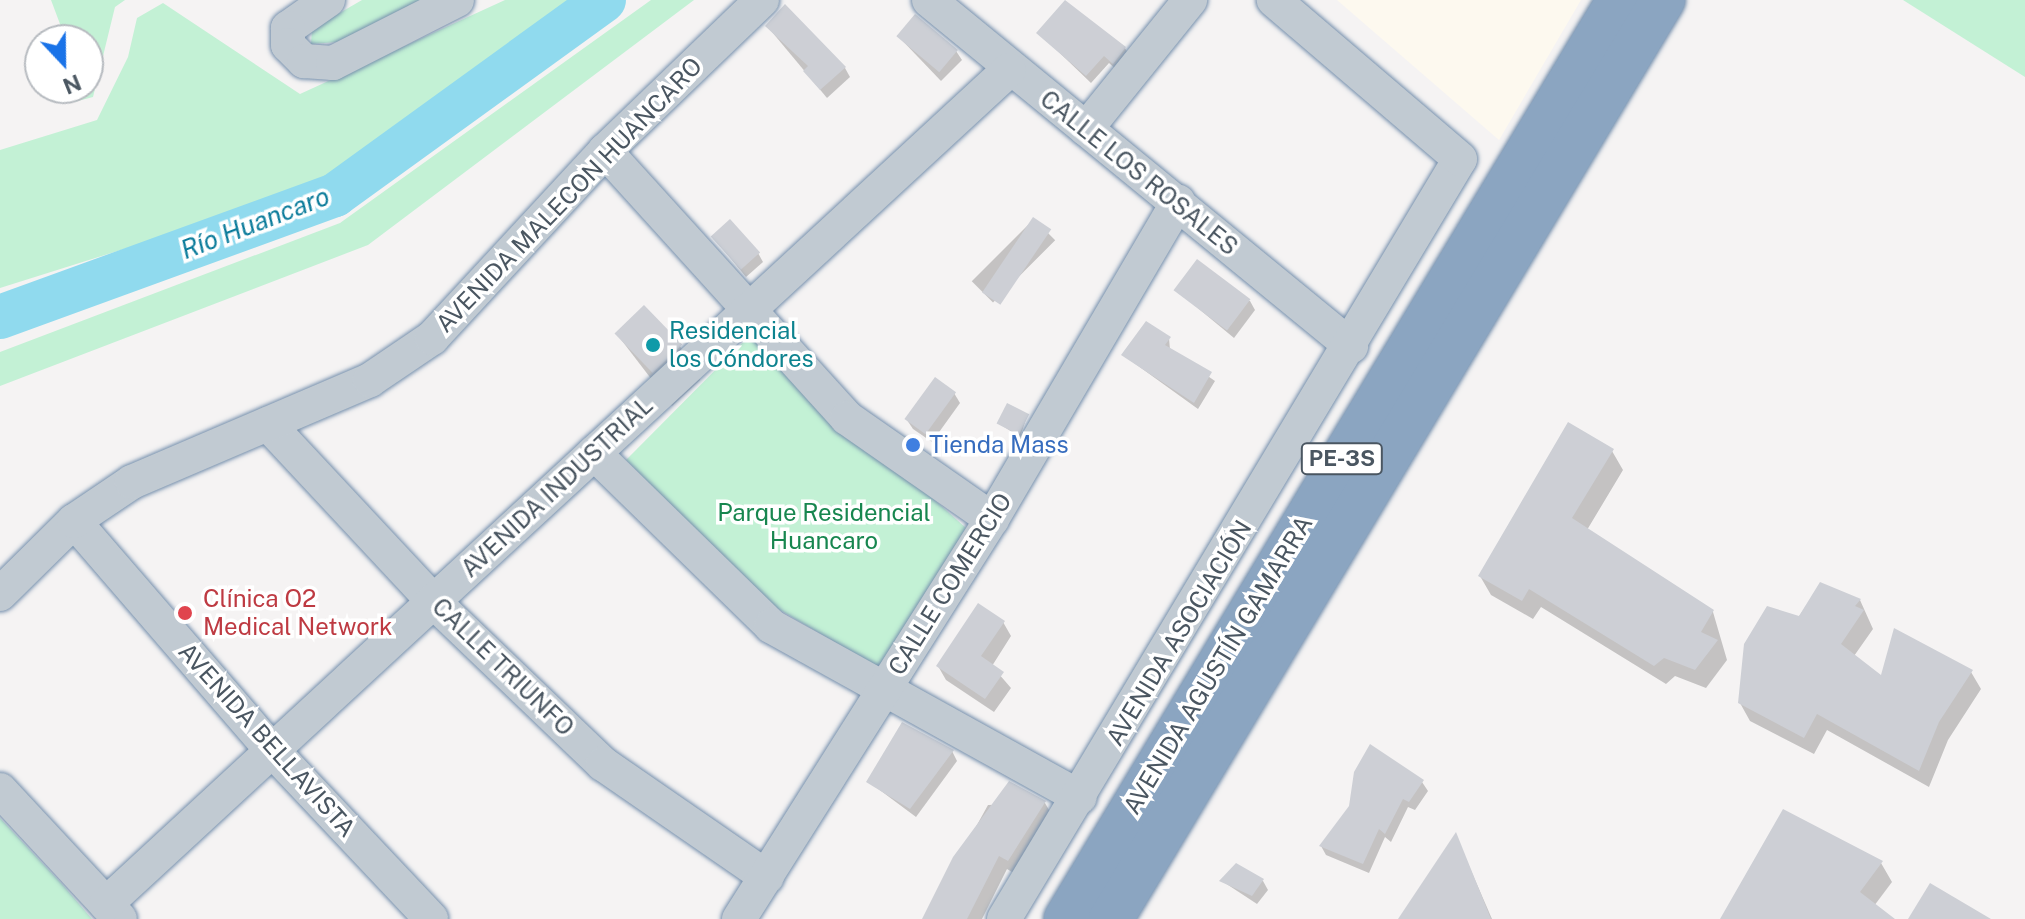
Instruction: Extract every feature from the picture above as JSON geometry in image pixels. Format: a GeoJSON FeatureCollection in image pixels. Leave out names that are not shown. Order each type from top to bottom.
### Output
{"type":"FeatureCollection","features":[{"type":"Feature","properties":{"kind":"highway","name":"AVENIDA AGUSTÍN GAMARRA"},"geometry":{"type":"LineString","coordinates":[[1111,919],[1302,563],[1619,0]]}},
{"type":"Feature","properties":{"kind":"highway","name":"AVENIDA AGUSTÍN GAMARRA"},"geometry":{"type":"LineString","coordinates":[[1066,919],[1302,563],[1663,0]]}},
{"type":"Feature","properties":{"kind":"street"},"geometry":{"type":"LineString","coordinates":[[328,0],[288,28],[288,45],[304,61],[333,63],[457,0]]}},
{"type":"Feature","properties":{"kind":"street","name":"CALLE LOS ROSALES"},"geometry":{"type":"LineString","coordinates":[[929,0],[1009,70],[1178,202],[1351,346]]}},
{"type":"Feature","properties":{"kind":"street"},"geometry":{"type":"LineString","coordinates":[[1086,129],[1190,0]]}},
{"type":"Feature","properties":{"kind":"street","name":"AVENIDA ASOCIACIÓN"},"geometry":{"type":"LineString","coordinates":[[1004,919],[1351,346],[1460,159],[1274,0]]}},
{"type":"Feature","properties":{"kind":"street","name":"AVENIDA MALECON HUANCARO"},"geometry":{"type":"LineString","coordinates":[[0,594],[74,521],[132,482],[370,380],[432,338],[745,5]]}},
{"type":"Feature","properties":{"kind":"street","name":"AVENIDA INDUSTRIAL"},"geometry":{"type":"LineString","coordinates":[[113,912],[272,750],[1009,70]]}},
{"type":"Feature","properties":{"kind":"street"},"geometry":{"type":"LineString","coordinates":[[605,151],[847,418],[992,519]]}},
{"type":"Feature","properties":{"kind":"street","name":"CALLE COMERCIO"},"geometry":{"type":"LineString","coordinates":[[739,919],[992,519],[1178,202]]}},
{"type":"Feature","properties":{"kind":"street","name":"CALLE TRIUNFO"},"geometry":{"type":"LineString","coordinates":[[268,424],[433,601],[603,764],[767,877]]}},
{"type":"Feature","properties":{"kind":"street"},"geometry":{"type":"LineString","coordinates":[[594,453],[771,626],[1080,797]]}},
{"type":"Feature","properties":{"kind":"street","name":"AVENIDA BELLAVISTA"},"geometry":{"type":"LineString","coordinates":[[74,521],[272,750],[431,919]]}},
{"type":"Feature","properties":{"kind":"street"},"geometry":{"type":"LineString","coordinates":[[0,790],[113,912]]}},
{"type":"Feature","properties":{"kind":"shaded area"},"geometry":{"type":"Polygon","coordinates":[[[1337,0],[1581,0],[1499,140],[1337,0]]]}},
{"type":"Feature","properties":{"kind":"green space"},"geometry":{"type":"Polygon","coordinates":[[[51,0],[125,0],[115,7],[104,52],[104,24],[60,24],[51,0]]]}},
{"type":"Feature","properties":{"kind":"green space"},"geometry":{"type":"Polygon","coordinates":[[[362,0],[425,0],[338,42],[311,44],[312,29],[362,0]]]}},
{"type":"Feature","properties":{"kind":"green space"},"geometry":{"type":"Polygon","coordinates":[[[505,0],[587,0],[342,171],[286,198],[0,288],[0,150],[97,120],[128,57],[137,18],[163,3],[300,94],[505,0]]]}},
{"type":"Feature","properties":{"kind":"green space"},"geometry":{"type":"Polygon","coordinates":[[[651,0],[694,0],[368,245],[0,386],[0,352],[340,223],[651,0]]]}},
{"type":"Feature","properties":{"kind":"green space"},"geometry":{"type":"Polygon","coordinates":[[[1903,0],[2025,0],[2025,77],[1903,0]]]}},
{"type":"Feature","properties":{"kind":"green space","name":"Parque Residencial Huancaro"},"geometry":{"type":"Polygon","coordinates":[[[750,335],[966,528],[879,668],[761,599],[626,460],[750,335]]]}},
{"type":"Feature","properties":{"kind":"green space"},"geometry":{"type":"Polygon","coordinates":[[[0,818],[62,884],[92,919],[0,919],[0,818]]]}},
{"type":"Feature","properties":{"kind":"building"},"geometry":{"type":"Polygon","coordinates":[[[1065,0],[1126,47],[1113,64],[1104,56],[1086,76],[1036,33],[1065,0]]]}},
{"type":"Feature","properties":{"kind":"building"},"geometry":{"type":"Polygon","coordinates":[[[785,4],[846,67],[820,90],[803,71],[808,66],[765,26],[785,4]]]}},
{"type":"Feature","properties":{"kind":"building"},"geometry":{"type":"Polygon","coordinates":[[[915,14],[958,50],[939,72],[896,36],[915,14]]]}},
{"type":"Feature","properties":{"kind":"building"},"geometry":{"type":"Polygon","coordinates":[[[1033,217],[1051,229],[1000,305],[982,292],[1033,217]]]}},
{"type":"Feature","properties":{"kind":"building"},"geometry":{"type":"Polygon","coordinates":[[[730,219],[760,252],[741,270],[711,236],[730,219]]]}},
{"type":"Feature","properties":{"kind":"building"},"geometry":{"type":"Polygon","coordinates":[[[1197,259],[1251,299],[1227,330],[1174,290],[1197,259]]]}},
{"type":"Feature","properties":{"kind":"building","name":"Residencial los Cóndores"},"geometry":{"type":"Polygon","coordinates":[[[644,305],[682,345],[653,373],[615,333],[644,305]]]}},
{"type":"Feature","properties":{"kind":"building"},"geometry":{"type":"Polygon","coordinates":[[[1146,321],[1171,337],[1165,345],[1212,372],[1194,403],[1121,355],[1146,321]]]}},
{"type":"Feature","properties":{"kind":"building"},"geometry":{"type":"Polygon","coordinates":[[[935,377],[956,392],[925,434],[904,419],[935,377]]]}},
{"type":"Feature","properties":{"kind":"building"},"geometry":{"type":"Polygon","coordinates":[[[1007,403],[1029,414],[1019,435],[997,423],[1007,403]]]}},
{"type":"Feature","properties":{"kind":"building"},"geometry":{"type":"Polygon","coordinates":[[[1568,422],[1614,449],[1572,518],[1714,610],[1701,632],[1718,640],[1695,670],[1664,658],[1654,666],[1529,589],[1522,601],[1478,576],[1568,422]]]}},
{"type":"Feature","properties":{"kind":"building"},"geometry":{"type":"Polygon","coordinates":[[[1820,582],[1861,599],[1855,606],[1864,610],[1841,644],[1881,675],[1894,628],[1973,670],[1939,722],[1919,771],[1817,714],[1804,738],[1738,703],[1744,644],[1767,606],[1799,616],[1820,582]]]}},
{"type":"Feature","properties":{"kind":"building"},"geometry":{"type":"Polygon","coordinates":[[[978,603],[1005,621],[981,656],[1004,672],[985,699],[936,666],[978,603]]]}},
{"type":"Feature","properties":{"kind":"building"},"geometry":{"type":"Polygon","coordinates":[[[902,722],[954,750],[910,809],[866,782],[902,722]]]}},
{"type":"Feature","properties":{"kind":"building"},"geometry":{"type":"Polygon","coordinates":[[[1370,744],[1424,780],[1409,802],[1403,799],[1385,834],[1379,829],[1363,864],[1319,846],[1349,806],[1354,772],[1370,744]]]}},
{"type":"Feature","properties":{"kind":"building"},"geometry":{"type":"Polygon","coordinates":[[[1009,781],[1046,801],[1008,861],[999,856],[967,919],[922,919],[953,857],[1009,781]]]}},
{"type":"Feature","properties":{"kind":"building"},"geometry":{"type":"Polygon","coordinates":[[[1783,809],[1883,861],[1860,892],[1895,919],[1720,919],[1783,809]]]}},
{"type":"Feature","properties":{"kind":"building"},"geometry":{"type":"Polygon","coordinates":[[[1456,832],[1491,919],[1398,919],[1456,832]]]}},
{"type":"Feature","properties":{"kind":"building"},"geometry":{"type":"Polygon","coordinates":[[[1236,863],[1264,879],[1252,896],[1219,881],[1236,863]]]}},
{"type":"Feature","properties":{"kind":"building"},"geometry":{"type":"Polygon","coordinates":[[[1930,883],[1991,919],[1908,919],[1930,883]]]}},
{"type":"Feature","properties":{"kind":"waterway","name":"Río Huancaro"},"geometry":{"type":"LineString","coordinates":[[0,317],[335,195],[604,0]]}},
{"type":"Feature","properties":{"kind":"place","name":"Residencial los Cóndores"},"geometry":{"type":"Point","coordinates":[653,345]}},
{"type":"Feature","properties":{"kind":"place","name":"Tienda Mass"},"geometry":{"type":"Point","coordinates":[913,445]}},
{"type":"Feature","properties":{"kind":"place","name":"Clínica O2 Medical Network"},"geometry":{"type":"Point","coordinates":[185,613]}}]}
